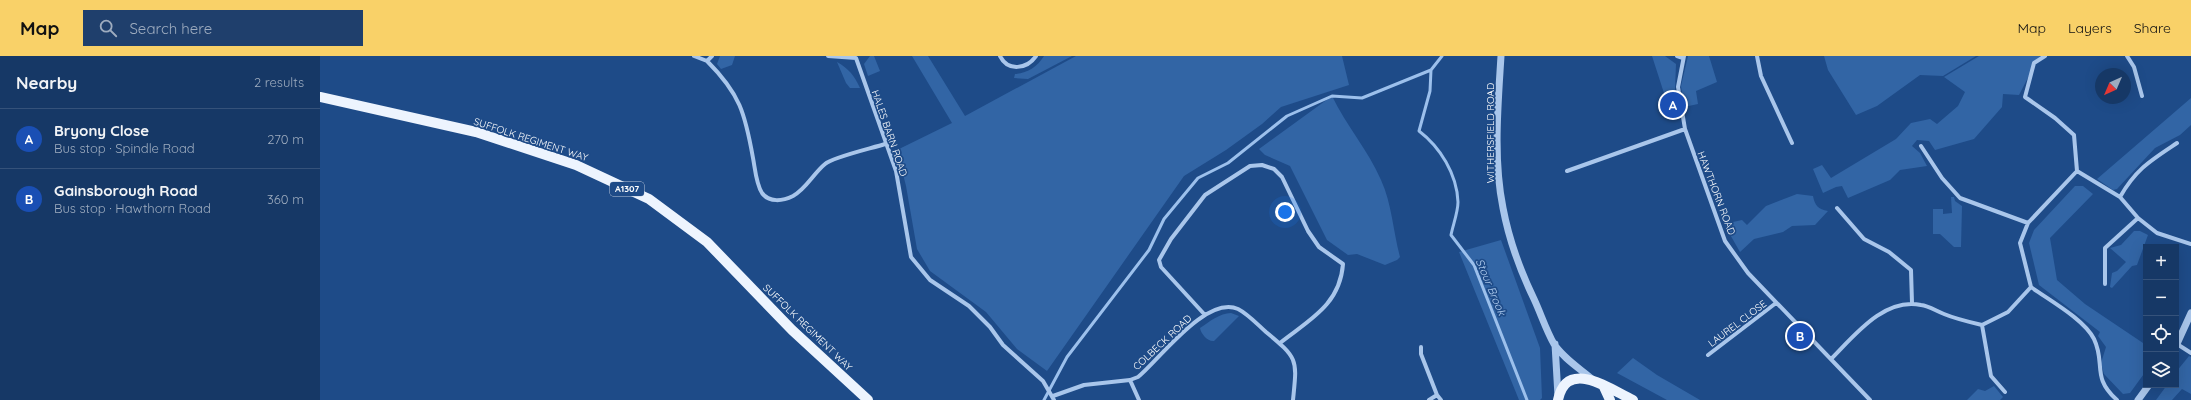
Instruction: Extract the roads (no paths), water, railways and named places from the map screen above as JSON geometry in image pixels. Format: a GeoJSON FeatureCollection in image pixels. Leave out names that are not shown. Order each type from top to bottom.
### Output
{"type":"FeatureCollection","features":[{"type":"Feature","properties":{"kind":"main road","name":"SUFFOLK REGIMENT WAY"},"geometry":{"type":"LineString","coordinates":[[320,97],[476,132],[576,165],[649,199],[707,242],[792,330],[868,400]]}},
{"type":"Feature","properties":{"kind":"main road"},"geometry":{"type":"LineString","coordinates":[[1558,399],[1565,386],[1578,378],[1592,379],[1604,387],[1633,400]]}},
{"type":"Feature","properties":{"kind":"main road"},"geometry":{"type":"LineString","coordinates":[[1604,387],[1610,400]]}},
{"type":"Feature","properties":{"kind":"street"},"geometry":{"type":"LineString","coordinates":[[694,56],[707,61],[723,77],[742,108],[758,180],[762,193],[770,199],[780,201],[793,196],[804,188],[825,163],[837,158],[886,144]]}},
{"type":"Feature","properties":{"kind":"street"},"geometry":{"type":"LineString","coordinates":[[707,61],[712,56]]}},
{"type":"Feature","properties":{"kind":"street","name":"HALES BARN ROAD"},"geometry":{"type":"LineString","coordinates":[[828,56],[857,57],[900,185],[911,257],[930,280],[969,306],[990,327],[1003,345],[1043,381],[1053,397]]}},
{"type":"Feature","properties":{"kind":"street"},"geometry":{"type":"LineString","coordinates":[[1000,56],[1002,60],[1013,67],[1022,68],[1032,63],[1036,56]]}},
{"type":"Feature","properties":{"kind":"street","name":"WITHERSFIELD ROAD"},"geometry":{"type":"LineString","coordinates":[[1501,56],[1498,138],[1499,174],[1502,207],[1510,238],[1524,278],[1555,344],[1568,359],[1592,379]]}},
{"type":"Feature","properties":{"kind":"street"},"geometry":{"type":"LineString","coordinates":[[1677,56],[1684,57]]}},
{"type":"Feature","properties":{"kind":"street"},"geometry":{"type":"LineString","coordinates":[[1757,56],[1762,76],[1792,143]]}},
{"type":"Feature","properties":{"kind":"street"},"geometry":{"type":"LineString","coordinates":[[2045,56],[2034,63],[2025,97],[2050,114],[2074,135],[2078,171]]}},
{"type":"Feature","properties":{"kind":"street"},"geometry":{"type":"LineString","coordinates":[[2128,56],[2134,67],[2142,96]]}},
{"type":"Feature","properties":{"kind":"street","name":"HAWTHORN ROAD"},"geometry":{"type":"LineString","coordinates":[[1684,57],[1678,87],[1685,129],[1725,241],[1748,274],[1870,400]]}},
{"type":"Feature","properties":{"kind":"street"},"geometry":{"type":"LineString","coordinates":[[1568,171],[1685,129]]}},
{"type":"Feature","properties":{"kind":"street"},"geometry":{"type":"LineString","coordinates":[[2120,197],[2131,178],[2148,162],[2177,143]]}},
{"type":"Feature","properties":{"kind":"street"},"geometry":{"type":"LineString","coordinates":[[1921,146],[1942,178],[1960,198],[2028,223]]}},
{"type":"Feature","properties":{"kind":"street"},"geometry":{"type":"LineString","coordinates":[[1204,315],[1161,267],[1159,260],[1171,239],[1206,195],[1250,166],[1262,166],[1274,169],[1282,177],[1308,230],[1319,247],[1343,264],[1342,280],[1336,294],[1328,305],[1280,343]]}},
{"type":"Feature","properties":{"kind":"street"},"geometry":{"type":"LineString","coordinates":[[2078,171],[2120,197],[2138,218],[2157,233],[2191,244]]}},
{"type":"Feature","properties":{"kind":"street"},"geometry":{"type":"LineString","coordinates":[[2078,171],[2028,223],[2020,243],[2031,287],[2085,327],[2094,340],[2100,378],[2107,392],[2117,400]]}},
{"type":"Feature","properties":{"kind":"street"},"geometry":{"type":"LineString","coordinates":[[1837,208],[1864,239],[1889,252],[1911,270],[1912,303]]}},
{"type":"Feature","properties":{"kind":"street"},"geometry":{"type":"LineString","coordinates":[[2105,284],[2105,248],[2138,218]]}},
{"type":"Feature","properties":{"kind":"street"},"geometry":{"type":"LineString","coordinates":[[1831,359],[1875,315],[1912,303],[1982,325],[2008,312],[2031,287]]}},
{"type":"Feature","properties":{"kind":"street","name":"LAUREL CLOSE"},"geometry":{"type":"LineString","coordinates":[[1708,355],[1776,303]]}},
{"type":"Feature","properties":{"kind":"street","name":"COLBECK ROAD"},"geometry":{"type":"LineString","coordinates":[[1053,397],[1084,385],[1130,380],[1148,369],[1187,329],[1204,315],[1217,309],[1229,307],[1238,309],[1280,343],[1292,357],[1296,365],[1294,400]]}},
{"type":"Feature","properties":{"kind":"street"},"geometry":{"type":"LineString","coordinates":[[2179,340],[2191,312]]}},
{"type":"Feature","properties":{"kind":"street"},"geometry":{"type":"LineString","coordinates":[[1982,325],[1991,376],[2006,392]]}},
{"type":"Feature","properties":{"kind":"street","name":"WITHERSFIELD ROAD"},"geometry":{"type":"LineString","coordinates":[[1555,344],[1558,399]]}},
{"type":"Feature","properties":{"kind":"street"},"geometry":{"type":"LineString","coordinates":[[2179,346],[2191,353]]}},
{"type":"Feature","properties":{"kind":"street"},"geometry":{"type":"LineString","coordinates":[[1421,347],[1421,354],[1440,400]]}},
{"type":"Feature","properties":{"kind":"street"},"geometry":{"type":"LineString","coordinates":[[1130,380],[1139,400]]}},
{"type":"Feature","properties":{"kind":"street"},"geometry":{"type":"LineString","coordinates":[[2138,400],[2147,388]]}},
{"type":"Feature","properties":{"kind":"street"},"geometry":{"type":"LineString","coordinates":[[1429,400],[1437,395]]}},
{"type":"Feature","properties":{"kind":"waterway","name":"Stour Brook"},"geometry":{"type":"LineString","coordinates":[[1442,56],[1431,70],[1430,91],[1419,131],[1434,145],[1451,171],[1457,192],[1458,202],[1451,235],[1474,265],[1527,400]]}},
{"type":"Feature","properties":{"kind":"waterway"},"geometry":{"type":"LineString","coordinates":[[1044,400],[1067,357],[1149,250],[1164,219],[1198,178],[1228,163],[1287,116],[1332,96],[1362,98],[1431,70]]}},
{"type":"Feature","properties":{"kind":"place","name":"Bryony Close"},"geometry":{"type":"Point","coordinates":[1673,105]}},
{"type":"Feature","properties":{"kind":"place","name":"Gainsborough Road"},"geometry":{"type":"Point","coordinates":[1800,336]}}]}
